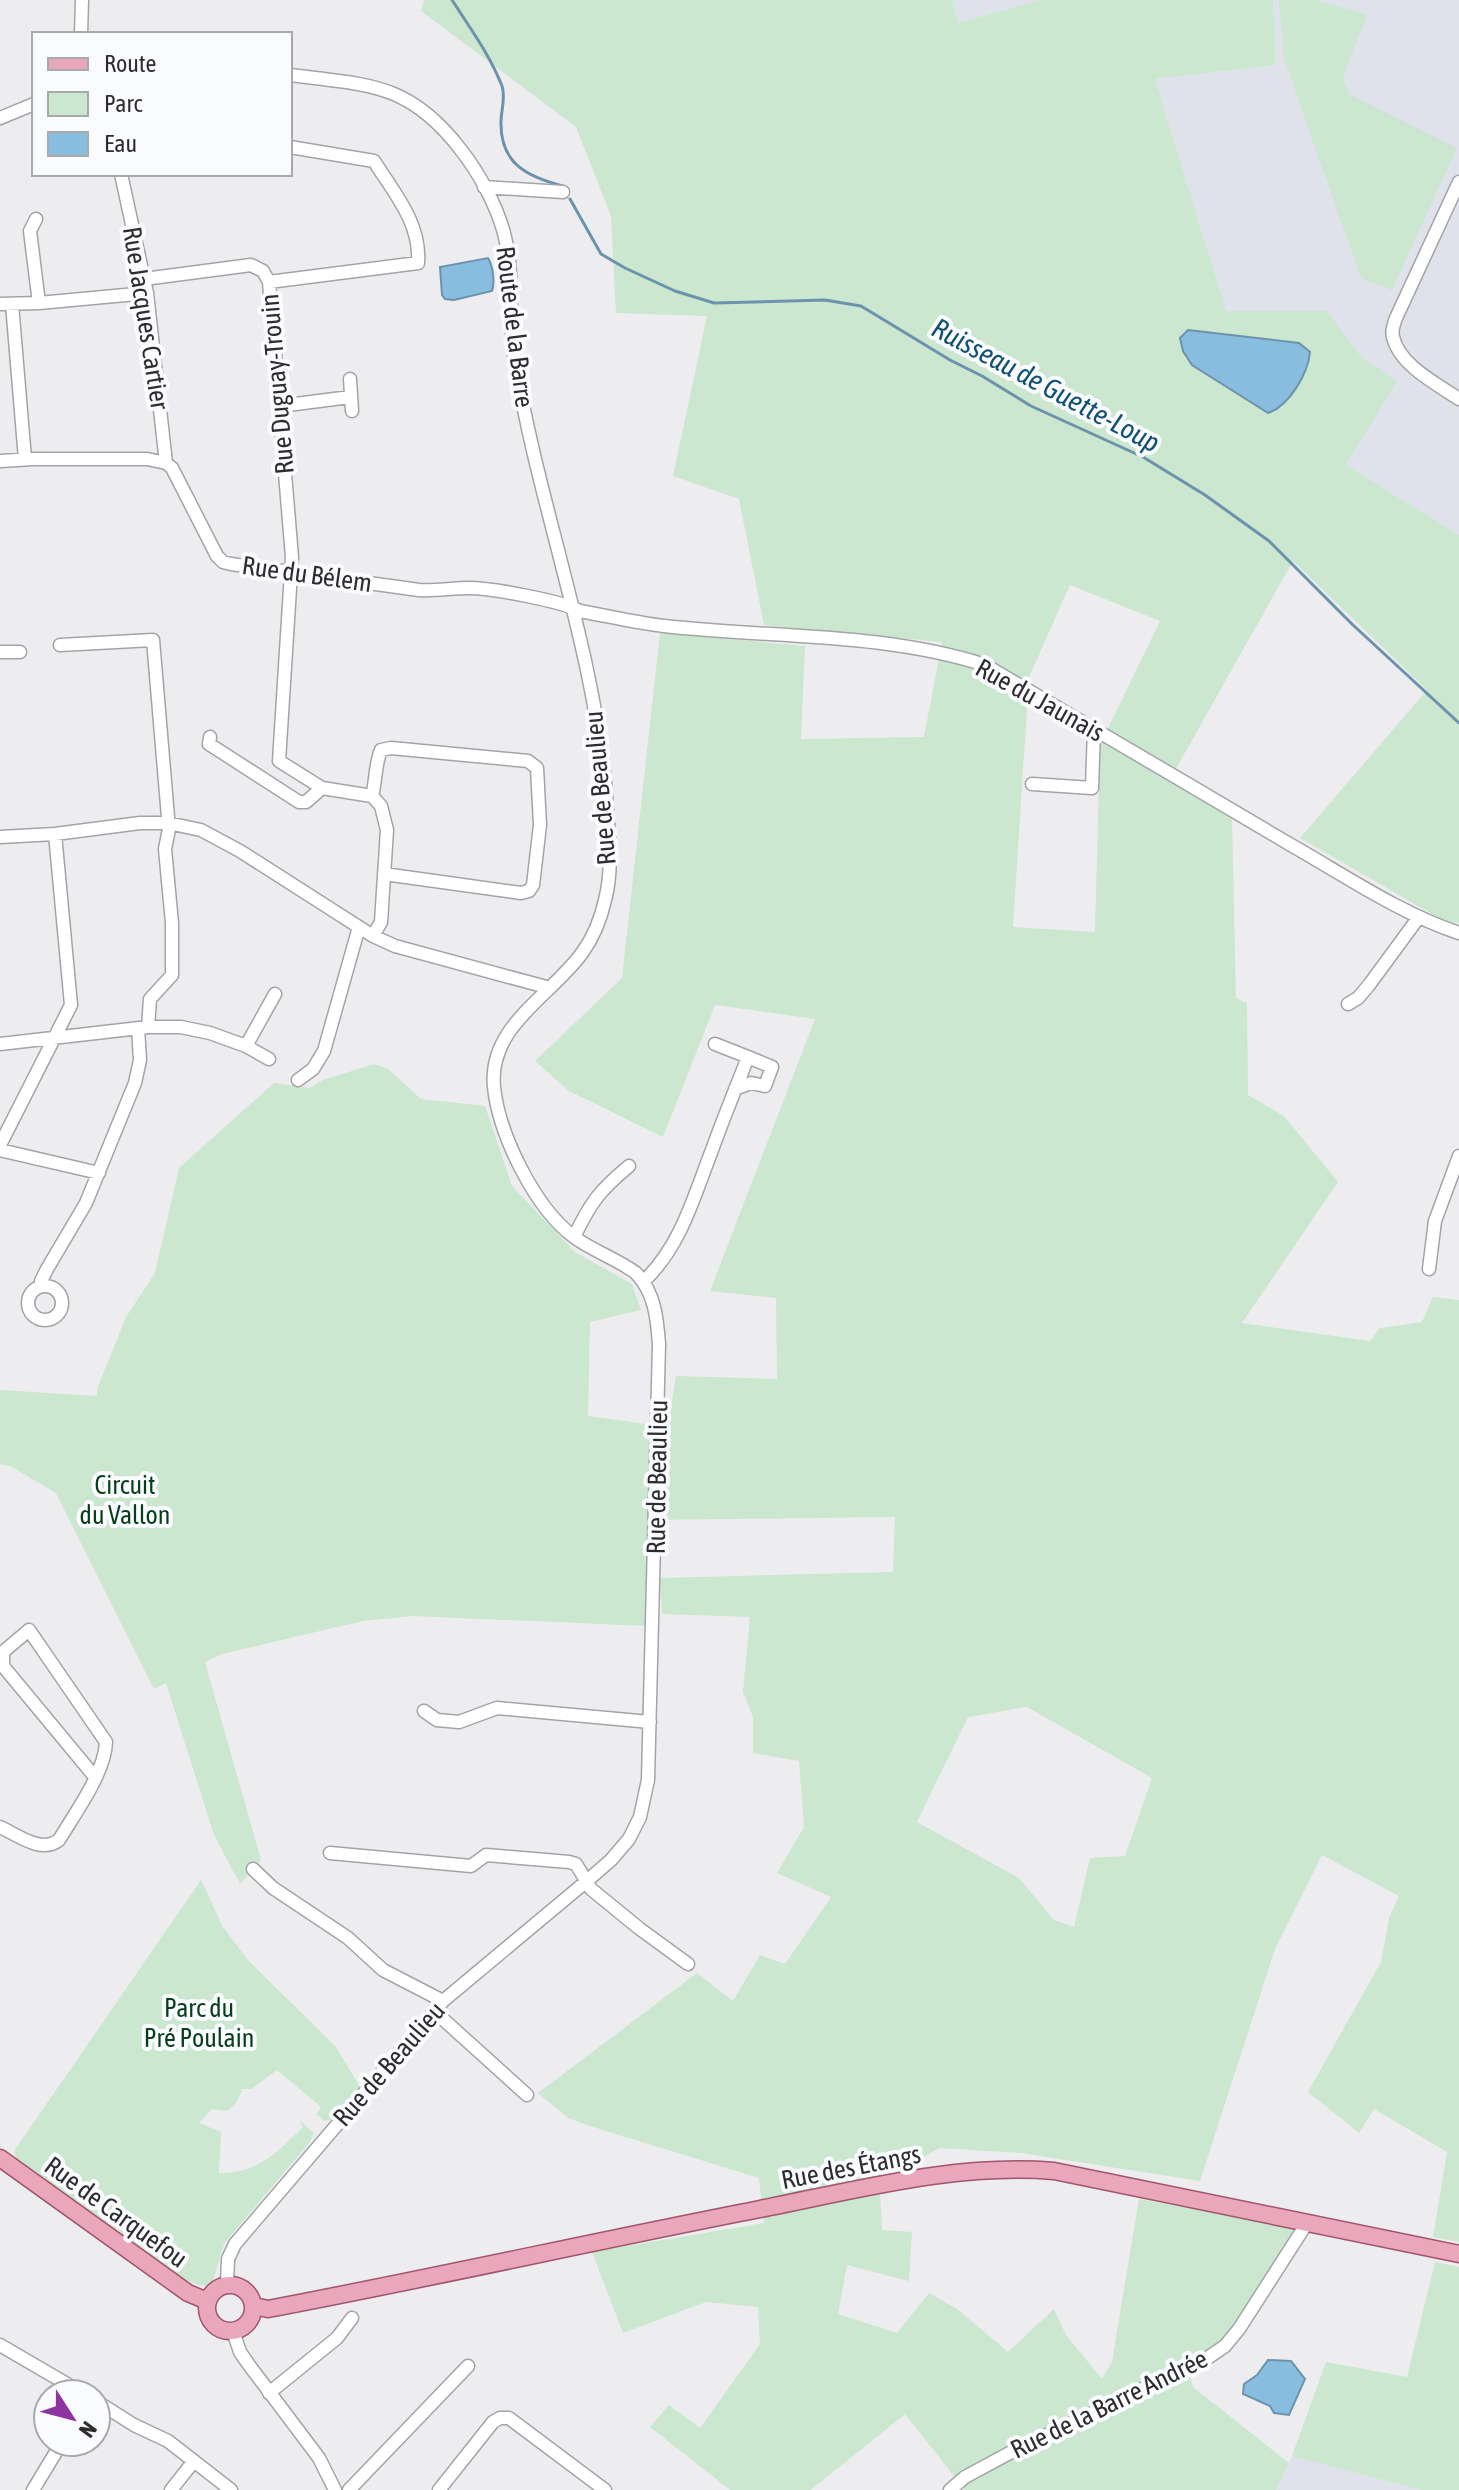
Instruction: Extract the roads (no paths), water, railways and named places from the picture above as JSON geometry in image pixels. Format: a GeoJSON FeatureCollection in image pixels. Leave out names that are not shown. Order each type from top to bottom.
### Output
{"type":"FeatureCollection","features":[{"type":"Feature","properties":{"kind":"main road","name":"Rue de Carquefou"},"geometry":{"type":"LineString","coordinates":[[0,2158],[188,2293],[207,2301]]}},
{"type":"Feature","properties":{"kind":"main road","name":"Rue des Étangs"},"geometry":{"type":"LineString","coordinates":[[254,2306],[268,2309],[915,2179],[994,2169],[1054,2171],[1459,2254]]}},
{"type":"Feature","properties":{"kind":"main road"},"geometry":{"type":"LineString","coordinates":[[227,2284],[242,2287],[248,2292],[254,2306],[248,2323],[233,2331],[223,2331],[209,2319],[207,2301],[212,2293],[227,2284]]}},
{"type":"Feature","properties":{"kind":"street"},"geometry":{"type":"LineString","coordinates":[[81,32],[82,0]]}},
{"type":"Feature","properties":{"kind":"street","name":"Route de la Barre"},"geometry":{"type":"LineString","coordinates":[[292,75],[363,85],[392,92],[413,102],[434,119],[463,151],[490,197],[506,243],[514,359],[551,525],[574,608]]}},
{"type":"Feature","properties":{"kind":"street"},"geometry":{"type":"LineString","coordinates":[[0,118],[32,105]]}},
{"type":"Feature","properties":{"kind":"street"},"geometry":{"type":"LineString","coordinates":[[269,282],[418,263],[419,246],[414,226],[374,161],[292,147]]}},
{"type":"Feature","properties":{"kind":"street","name":"Rue Jacques Cartier"},"geometry":{"type":"LineString","coordinates":[[121,176],[147,293],[166,463]]}},
{"type":"Feature","properties":{"kind":"street"},"geometry":{"type":"LineString","coordinates":[[1459,182],[1391,333],[1407,360],[1459,399]]}},
{"type":"Feature","properties":{"kind":"street"},"geometry":{"type":"LineString","coordinates":[[484,187],[563,192]]}},
{"type":"Feature","properties":{"kind":"street"},"geometry":{"type":"LineString","coordinates":[[36,219],[30,231],[39,303]]}},
{"type":"Feature","properties":{"kind":"street","name":"Rue Duguay-Trouin"},"geometry":{"type":"LineString","coordinates":[[144,279],[251,265],[263,271],[269,282],[292,571],[279,761],[322,788]]}},
{"type":"Feature","properties":{"kind":"street"},"geometry":{"type":"LineString","coordinates":[[25,459],[6,304],[147,293]]}},
{"type":"Feature","properties":{"kind":"street"},"geometry":{"type":"LineString","coordinates":[[350,379],[352,411]]}},
{"type":"Feature","properties":{"kind":"street"},"geometry":{"type":"LineString","coordinates":[[280,406],[350,397]]}},
{"type":"Feature","properties":{"kind":"street"},"geometry":{"type":"LineString","coordinates":[[0,461],[147,459],[166,463]]}},
{"type":"Feature","properties":{"kind":"street","name":"Rue du Bélem"},"geometry":{"type":"LineString","coordinates":[[166,463],[172,468],[212,547],[223,562],[419,590],[439,592],[468,588],[494,591],[574,608]]}},
{"type":"Feature","properties":{"kind":"street","name":"Rue du Jaunais"},"geometry":{"type":"LineString","coordinates":[[574,608],[661,626],[879,643],[946,653],[985,665],[1330,868],[1419,917],[1459,933]]}},
{"type":"Feature","properties":{"kind":"street","name":"Rue de Beaulieu"},"geometry":{"type":"LineString","coordinates":[[227,2284],[228,2259],[235,2244],[438,2006],[611,1860],[629,1839],[640,1817],[648,1780],[659,1344],[656,1308],[644,1281],[619,1261],[574,1237],[545,1208],[525,1180],[501,1117],[494,1086],[501,1044],[525,1012],[583,952],[593,935],[606,899],[610,859],[599,729],[574,608]]}},
{"type":"Feature","properties":{"kind":"street"},"geometry":{"type":"LineString","coordinates":[[41,1286],[47,1269],[86,1203],[135,1083],[150,999],[172,975],[172,923],[165,849],[169,829],[153,640],[60,645]]}},
{"type":"Feature","properties":{"kind":"street"},"geometry":{"type":"LineString","coordinates":[[0,652],[20,652]]}},
{"type":"Feature","properties":{"kind":"street"},"geometry":{"type":"LineString","coordinates":[[1032,784],[1092,788],[1094,729]]}},
{"type":"Feature","properties":{"kind":"street"},"geometry":{"type":"LineString","coordinates":[[210,737],[209,744],[299,802],[306,802],[322,788],[372,796],[381,806],[387,830],[381,922],[373,936]]}},
{"type":"Feature","properties":{"kind":"street"},"geometry":{"type":"LineString","coordinates":[[372,796],[381,750],[391,748],[528,761],[537,768],[540,825],[533,885],[529,891],[521,893],[384,874]]}},
{"type":"Feature","properties":{"kind":"street"},"geometry":{"type":"LineString","coordinates":[[0,837],[55,834],[140,823],[168,823],[201,830],[240,851],[373,936],[417,953],[550,988]]}},
{"type":"Feature","properties":{"kind":"street"},"geometry":{"type":"LineString","coordinates":[[55,834],[71,1005],[0,1148],[99,1173]]}},
{"type":"Feature","properties":{"kind":"street"},"geometry":{"type":"LineString","coordinates":[[1348,1004],[1369,985],[1419,917]]}},
{"type":"Feature","properties":{"kind":"street"},"geometry":{"type":"LineString","coordinates":[[298,1080],[313,1069],[324,1051],[359,927]]}},
{"type":"Feature","properties":{"kind":"street"},"geometry":{"type":"LineString","coordinates":[[246,1046],[275,994]]}},
{"type":"Feature","properties":{"kind":"street"},"geometry":{"type":"LineString","coordinates":[[0,1044],[143,1028],[181,1027],[246,1046],[269,1059]]}},
{"type":"Feature","properties":{"kind":"street"},"geometry":{"type":"LineString","coordinates":[[715,1044],[772,1067],[765,1086],[751,1083],[735,1089]]}},
{"type":"Feature","properties":{"kind":"street"},"geometry":{"type":"LineString","coordinates":[[644,1281],[659,1266],[693,1206],[748,1057]]}},
{"type":"Feature","properties":{"kind":"street"},"geometry":{"type":"LineString","coordinates":[[1429,1269],[1435,1221],[1459,1156]]}},
{"type":"Feature","properties":{"kind":"street"},"geometry":{"type":"LineString","coordinates":[[574,1237],[602,1188],[629,1166]]}},
{"type":"Feature","properties":{"kind":"street"},"geometry":{"type":"LineString","coordinates":[[0,1827],[41,1846],[51,1846],[59,1840],[95,1777],[106,1754],[106,1742],[29,1630],[3,1652],[3,1666],[95,1777]]}},
{"type":"Feature","properties":{"kind":"street"},"geometry":{"type":"LineString","coordinates":[[424,1711],[437,1720],[459,1722],[497,1708],[650,1722]]}},
{"type":"Feature","properties":{"kind":"street"},"geometry":{"type":"LineString","coordinates":[[330,1853],[471,1866],[486,1855],[576,1864],[591,1889],[688,1964]]}},
{"type":"Feature","properties":{"kind":"street"},"geometry":{"type":"LineString","coordinates":[[253,1869],[273,1888],[348,1938],[383,1970],[438,2006],[527,2095]]}},
{"type":"Feature","properties":{"kind":"street","name":"Rue de la Barre Andrée"},"geometry":{"type":"LineString","coordinates":[[950,2490],[965,2477],[1015,2450],[1206,2359],[1225,2346],[1307,2223]]}},
{"type":"Feature","properties":{"kind":"street"},"geometry":{"type":"LineString","coordinates":[[269,2393],[337,2338],[352,2318]]}},
{"type":"Feature","properties":{"kind":"street"},"geometry":{"type":"LineString","coordinates":[[233,2331],[240,2352],[319,2458],[335,2490]]}},
{"type":"Feature","properties":{"kind":"street"},"geometry":{"type":"LineString","coordinates":[[0,2345],[57,2378]]}},
{"type":"Feature","properties":{"kind":"street"},"geometry":{"type":"LineString","coordinates":[[349,2490],[468,2366]]}},
{"type":"Feature","properties":{"kind":"street"},"geometry":{"type":"LineString","coordinates":[[112,2411],[168,2441],[231,2490]]}},
{"type":"Feature","properties":{"kind":"street"},"geometry":{"type":"LineString","coordinates":[[439,2490],[493,2422],[509,2418],[605,2490]]}},
{"type":"Feature","properties":{"kind":"street"},"geometry":{"type":"LineString","coordinates":[[33,2490],[52,2458]]}},
{"type":"Feature","properties":{"kind":"street"},"geometry":{"type":"LineString","coordinates":[[171,2490],[194,2461]]}},
{"type":"Feature","properties":{"kind":"water"},"geometry":{"type":"Polygon","coordinates":[[[488,258],[493,274],[492,291],[454,300],[445,299],[440,267],[488,258]]]}},
{"type":"Feature","properties":{"kind":"water"},"geometry":{"type":"Polygon","coordinates":[[[1188,330],[1299,343],[1310,352],[1301,379],[1290,396],[1268,413],[1192,365],[1183,351],[1180,338],[1188,330]]]}},
{"type":"Feature","properties":{"kind":"water"},"geometry":{"type":"Polygon","coordinates":[[[1268,2360],[1291,2361],[1305,2379],[1289,2415],[1274,2413],[1270,2406],[1243,2394],[1244,2384],[1257,2375],[1268,2360]]]}},
{"type":"Feature","properties":{"kind":"waterway","name":"Ruisseau de Guette-Loup"},"geometry":{"type":"LineString","coordinates":[[452,0],[486,53],[502,86],[501,122],[505,148],[518,166],[528,173],[563,186]]}},
{"type":"Feature","properties":{"kind":"waterway","name":"Ruisseau de Guette-Loup"},"geometry":{"type":"LineString","coordinates":[[570,199],[601,254],[675,291],[714,303],[825,300],[861,306],[1031,406],[1143,457],[1205,495],[1269,541],[1353,625],[1459,723]]}},
{"type":"Feature","properties":{"kind":"park label","name":"Circuit du Vallon"},"geometry":{"type":"Point","coordinates":[125,1500]}},
{"type":"Feature","properties":{"kind":"park label","name":"Parc du Pré Poulain"},"geometry":{"type":"Point","coordinates":[199,2023]}}]}
